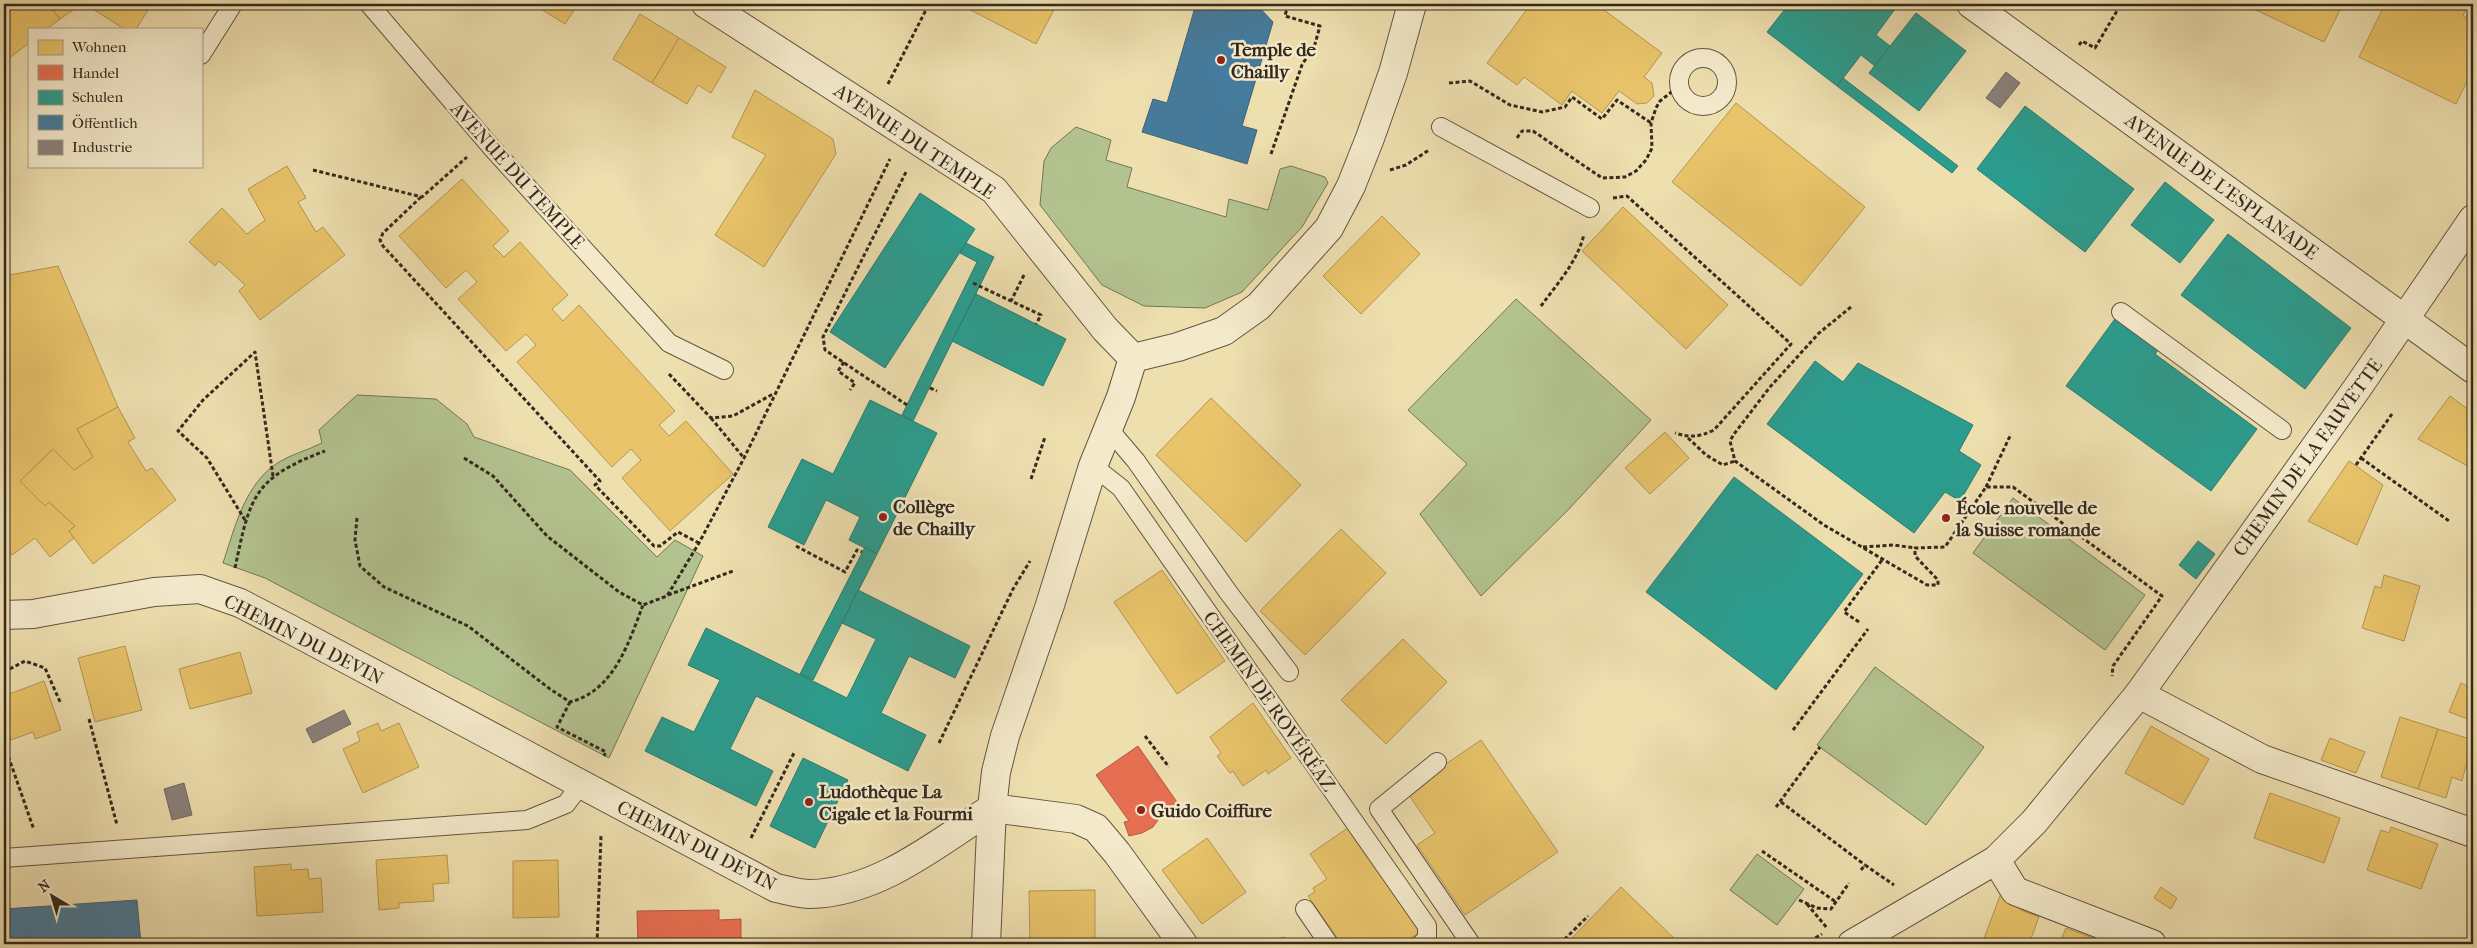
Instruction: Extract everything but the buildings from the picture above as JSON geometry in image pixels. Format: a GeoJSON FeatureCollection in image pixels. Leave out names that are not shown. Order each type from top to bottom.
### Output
{"type":"FeatureCollection","features":[{"type":"Feature","properties":{"kind":"street","name":"AVENUE DU TEMPLE"},"geometry":{"type":"LineString","coordinates":[[706,4],[994,190],[1105,329],[1133,358]]}},
{"type":"Feature","properties":{"kind":"street"},"geometry":{"type":"LineString","coordinates":[[986,944],[992,808],[996,772],[1005,736],[1050,605],[1093,466],[1133,358],[1178,347],[1224,331],[1259,306],[1329,228],[1358,170],[1393,73],[1412,4]]}},
{"type":"Feature","properties":{"kind":"street","name":"AVENUE DE L'ESPLANADE"},"geometry":{"type":"LineString","coordinates":[[1971,4],[2473,369]]}},
{"type":"Feature","properties":{"kind":"street","name":"CHEMIN DE LA FAUVETTE"},"geometry":{"type":"LineString","coordinates":[[1852,944],[1996,860],[2034,822],[2139,694],[2358,388],[2473,220]]}},
{"type":"Feature","properties":{"kind":"street","name":"CHEMIN DU DEVIN"},"geometry":{"type":"LineString","coordinates":[[4,615],[33,614],[154,592],[200,589],[230,599],[288,628],[776,888],[809,894],[842,890],[884,876],[992,808]]}},
{"type":"Feature","properties":{"kind":"street"},"geometry":{"type":"LineString","coordinates":[[2139,694],[2262,759],[2473,833]]}},
{"type":"Feature","properties":{"kind":"street"},"geometry":{"type":"LineString","coordinates":[[992,808],[1076,819],[1096,828],[1117,853],[1183,944]]}},
{"type":"Feature","properties":{"kind":"street"},"geometry":{"type":"LineString","coordinates":[[1996,860],[2015,891],[2152,944]]}},
{"type":"Feature","properties":{"kind":"lane"},"geometry":{"type":"LineString","coordinates":[[202,53],[233,4]]}},
{"type":"Feature","properties":{"kind":"lane","name":"AVENUE DU TEMPLE"},"geometry":{"type":"LineString","coordinates":[[369,4],[492,148],[669,343],[724,370]]}},
{"type":"Feature","properties":{"kind":"lane"},"geometry":{"type":"LineString","coordinates":[[1722,56],[1728,77],[1728,87],[1724,96],[1716,103],[1708,106],[1698,106],[1689,102],[1679,86],[1679,76],[1683,68],[1690,61],[1700,57],[1722,56]]}},
{"type":"Feature","properties":{"kind":"lane"},"geometry":{"type":"LineString","coordinates":[[1441,127],[1590,208]]}},
{"type":"Feature","properties":{"kind":"lane"},"geometry":{"type":"LineString","coordinates":[[2121,312],[2282,430]]}},
{"type":"Feature","properties":{"kind":"lane"},"geometry":{"type":"LineString","coordinates":[[1108,428],[1136,461],[1228,592],[1288,672]]}},
{"type":"Feature","properties":{"kind":"lane","name":"CHEMIN DE ROVÉRÉAZ"},"geometry":{"type":"LineString","coordinates":[[1093,466],[1121,488],[1427,926],[1426,939],[1422,944]]}},
{"type":"Feature","properties":{"kind":"lane"},"geometry":{"type":"LineString","coordinates":[[1437,762],[1379,809],[1471,944]]}},
{"type":"Feature","properties":{"kind":"lane"},"geometry":{"type":"LineString","coordinates":[[4,858],[527,820],[566,804],[582,784]]}},
{"type":"Feature","properties":{"kind":"lane"},"geometry":{"type":"LineString","coordinates":[[1305,909],[1329,944]]}},
{"type":"Feature","properties":{"kind":"path"},"geometry":{"type":"LineString","coordinates":[[874,112],[929,4]]}},
{"type":"Feature","properties":{"kind":"path"},"geometry":{"type":"LineString","coordinates":[[1271,154],[1302,65],[1315,44],[1320,26],[1285,16],[1288,4]]}},
{"type":"Feature","properties":{"kind":"path"},"geometry":{"type":"LineString","coordinates":[[2094,48],[2121,4]]}},
{"type":"Feature","properties":{"kind":"path"},"geometry":{"type":"LineString","coordinates":[[2464,4],[2473,8]]}},
{"type":"Feature","properties":{"kind":"path"},"geometry":{"type":"LineString","coordinates":[[1449,83],[1470,81],[1510,105],[1542,112],[1565,107],[1572,97],[1602,119],[1617,100],[1651,123]]}},
{"type":"Feature","properties":{"kind":"path"},"geometry":{"type":"LineString","coordinates":[[1518,145],[1518,134],[1528,130],[1551,142],[1602,178],[1625,177],[1636,171],[1646,160],[1652,148],[1651,123],[1660,101],[1679,86]]}},
{"type":"Feature","properties":{"kind":"path"},"geometry":{"type":"LineString","coordinates":[[1358,170],[1379,173],[1406,165],[1437,147]]}},
{"type":"Feature","properties":{"kind":"path"},"geometry":{"type":"LineString","coordinates":[[474,163],[468,156],[422,197],[383,233],[380,240],[383,246],[600,481],[596,485],[654,546],[660,546],[678,532],[700,544]]}},
{"type":"Feature","properties":{"kind":"path"},"geometry":{"type":"LineString","coordinates":[[667,596],[700,544],[744,458],[774,393],[892,156]]}},
{"type":"Feature","properties":{"kind":"path"},"geometry":{"type":"LineString","coordinates":[[313,170],[422,197]]}},
{"type":"Feature","properties":{"kind":"path"},"geometry":{"type":"LineString","coordinates":[[907,405],[825,350],[823,337],[908,170]]}},
{"type":"Feature","properties":{"kind":"path"},"geometry":{"type":"LineString","coordinates":[[1541,306],[1565,273],[1582,243],[1590,208],[1588,198],[1607,200],[1628,196],[1791,344],[1714,430],[1702,436],[1688,438]]}},
{"type":"Feature","properties":{"kind":"path"},"geometry":{"type":"LineString","coordinates":[[1011,301],[1028,266],[1044,254]]}},
{"type":"Feature","properties":{"kind":"path"},"geometry":{"type":"LineString","coordinates":[[973,283],[1041,315],[1036,324]]}},
{"type":"Feature","properties":{"kind":"path"},"geometry":{"type":"LineString","coordinates":[[1851,307],[1819,333],[1770,387],[1734,434],[1730,441],[1735,461],[1824,525],[1927,585],[1938,585],[1938,580],[1931,570],[1915,556],[1915,548]]}},
{"type":"Feature","properties":{"kind":"path"},"geometry":{"type":"LineString","coordinates":[[245,520],[207,458],[178,431],[203,400],[255,352],[273,476]]}},
{"type":"Feature","properties":{"kind":"path"},"geometry":{"type":"LineString","coordinates":[[844,362],[838,371],[855,383],[850,390]]}},
{"type":"Feature","properties":{"kind":"path"},"geometry":{"type":"LineString","coordinates":[[665,370],[711,418],[744,458]]}},
{"type":"Feature","properties":{"kind":"path"},"geometry":{"type":"LineString","coordinates":[[930,388],[937,391]]}},
{"type":"Feature","properties":{"kind":"path"},"geometry":{"type":"LineString","coordinates":[[711,418],[733,416],[774,393]]}},
{"type":"Feature","properties":{"kind":"path"},"geometry":{"type":"LineString","coordinates":[[2356,466],[2392,414]]}},
{"type":"Feature","properties":{"kind":"path"},"geometry":{"type":"LineString","coordinates":[[1675,433],[1688,438],[1706,455],[1723,465],[1735,461]]}},
{"type":"Feature","properties":{"kind":"path"},"geometry":{"type":"LineString","coordinates":[[1863,547],[1944,547],[1986,487],[2011,434]]}},
{"type":"Feature","properties":{"kind":"path"},"geometry":{"type":"LineString","coordinates":[[1031,480],[1045,437]]}},
{"type":"Feature","properties":{"kind":"path"},"geometry":{"type":"LineString","coordinates":[[230,599],[245,520],[253,500],[273,476],[295,462],[325,451]]}},
{"type":"Feature","properties":{"kind":"path"},"geometry":{"type":"LineString","coordinates":[[464,458],[493,476],[547,536],[619,592],[643,605]]}},
{"type":"Feature","properties":{"kind":"path"},"geometry":{"type":"LineString","coordinates":[[2361,458],[2449,521]]}},
{"type":"Feature","properties":{"kind":"path"},"geometry":{"type":"LineString","coordinates":[[1986,487],[2013,487],[2162,596],[2113,666],[2112,684]]}},
{"type":"Feature","properties":{"kind":"path"},"geometry":{"type":"LineString","coordinates":[[357,518],[355,540],[360,566],[384,586],[468,626],[550,689],[570,702]]}},
{"type":"Feature","properties":{"kind":"path"},"geometry":{"type":"LineString","coordinates":[[796,546],[846,572],[857,550],[862,552]]}},
{"type":"Feature","properties":{"kind":"path"},"geometry":{"type":"LineString","coordinates":[[1858,622],[1844,612],[1882,560]]}},
{"type":"Feature","properties":{"kind":"path"},"geometry":{"type":"LineString","coordinates":[[939,743],[1013,589],[1029,561],[1038,563]]}},
{"type":"Feature","properties":{"kind":"path"},"geometry":{"type":"LineString","coordinates":[[604,756],[606,752],[557,727],[570,702],[580,699],[606,680],[624,655],[643,605],[734,571]]}},
{"type":"Feature","properties":{"kind":"path"},"geometry":{"type":"LineString","coordinates":[[1793,730],[1868,629]]}},
{"type":"Feature","properties":{"kind":"path"},"geometry":{"type":"LineString","coordinates":[[4,672],[25,661],[45,668],[61,704]]}},
{"type":"Feature","properties":{"kind":"path"},"geometry":{"type":"LineString","coordinates":[[89,719],[123,850]]}},
{"type":"Feature","properties":{"kind":"path"},"geometry":{"type":"LineString","coordinates":[[1144,736],[1169,766]]}},
{"type":"Feature","properties":{"kind":"path"},"geometry":{"type":"LineString","coordinates":[[4,744],[43,855]]}},
{"type":"Feature","properties":{"kind":"path"},"geometry":{"type":"LineString","coordinates":[[1776,807],[1820,747]]}},
{"type":"Feature","properties":{"kind":"path"},"geometry":{"type":"LineString","coordinates":[[752,838],[794,753]]}},
{"type":"Feature","properties":{"kind":"path"},"geometry":{"type":"LineString","coordinates":[[1781,802],[1865,866],[1900,889]]}},
{"type":"Feature","properties":{"kind":"path"},"geometry":{"type":"LineString","coordinates":[[597,944],[601,836]]}},
{"type":"Feature","properties":{"kind":"path"},"geometry":{"type":"LineString","coordinates":[[1762,851],[1836,902]]}},
{"type":"Feature","properties":{"kind":"path"},"geometry":{"type":"LineString","coordinates":[[1861,870],[1865,866]]}},
{"type":"Feature","properties":{"kind":"path"},"geometry":{"type":"LineString","coordinates":[[1800,900],[1817,908],[1831,909],[1849,883]]}},
{"type":"Feature","properties":{"kind":"path"},"geometry":{"type":"LineString","coordinates":[[1804,944],[1829,930],[1805,903]]}},
{"type":"Feature","properties":{"kind":"path"},"geometry":{"type":"LineString","coordinates":[[1560,944],[1588,916]]}},
{"type":"Feature","properties":{"kind":"green space"},"geometry":{"type":"Polygon","coordinates":[[[1076,127],[1111,140],[1106,160],[1132,168],[1127,187],[1226,217],[1229,199],[1268,210],[1280,169],[1291,166],[1325,177],[1328,183],[1302,227],[1242,292],[1205,308],[1144,306],[1102,285],[1040,205],[1044,161],[1051,148],[1076,127]]]}},
{"type":"Feature","properties":{"kind":"green space"},"geometry":{"type":"Polygon","coordinates":[[[1516,299],[1651,420],[1569,509],[1481,596],[1420,514],[1467,464],[1408,410],[1516,299]]]}},
{"type":"Feature","properties":{"kind":"green space"},"geometry":{"type":"Polygon","coordinates":[[[357,395],[436,399],[467,424],[474,437],[570,470],[657,557],[675,540],[703,556],[609,758],[265,578],[223,563],[243,507],[258,482],[267,471],[279,462],[322,443],[319,430],[357,395]]]}},
{"type":"Feature","properties":{"kind":"green space"},"geometry":{"type":"Polygon","coordinates":[[[2013,498],[2145,595],[2105,650],[1973,553],[2013,498]]]}},
{"type":"Feature","properties":{"kind":"green space"},"geometry":{"type":"Polygon","coordinates":[[[1875,667],[1984,747],[1926,825],[1817,745],[1875,667]]]}},
{"type":"Feature","properties":{"kind":"green space"},"geometry":{"type":"Polygon","coordinates":[[[1757,854],[1804,889],[1777,925],[1730,890],[1757,854]]]}},
{"type":"Feature","properties":{"kind":"place","name":"Temple de Chailly"},"geometry":{"type":"Point","coordinates":[1221,60]}},
{"type":"Feature","properties":{"kind":"place","name":"Collège de Chailly"},"geometry":{"type":"Point","coordinates":[883,517]}},
{"type":"Feature","properties":{"kind":"place","name":"École nouvelle de la Suisse romande"},"geometry":{"type":"Point","coordinates":[1946,518]}},
{"type":"Feature","properties":{"kind":"place","name":"Ludothèque La Cigale et la Fourmi"},"geometry":{"type":"Point","coordinates":[809,802]}},
{"type":"Feature","properties":{"kind":"place","name":"Guido Coiffure"},"geometry":{"type":"Point","coordinates":[1141,810]}}]}
